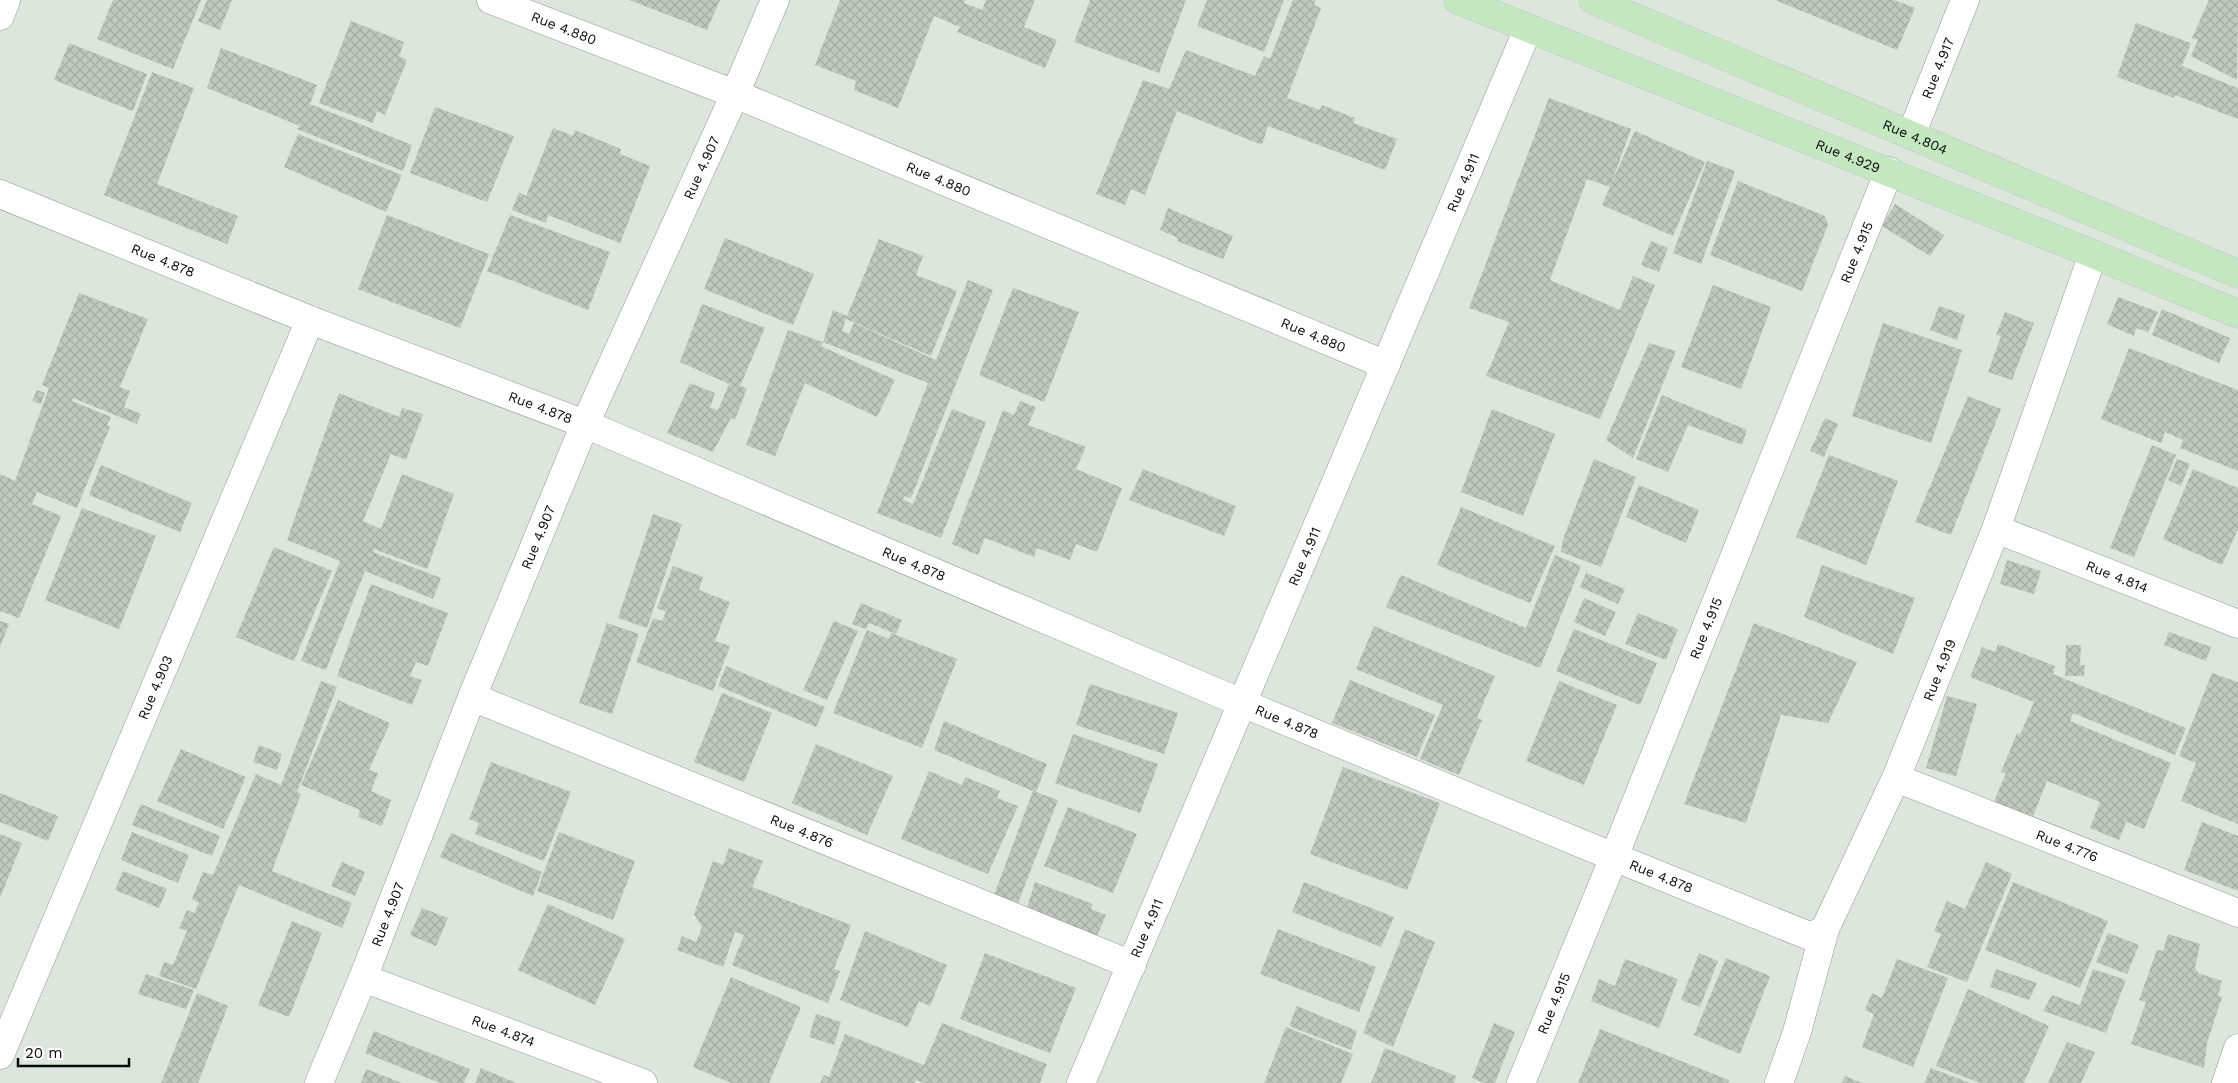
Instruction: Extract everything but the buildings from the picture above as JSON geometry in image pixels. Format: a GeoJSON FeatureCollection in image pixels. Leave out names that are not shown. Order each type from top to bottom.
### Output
{"type":"FeatureCollection","features":[{"type":"Feature","properties":{"kind":"main road","name":"Rue 4.929"},"geometry":{"type":"LineString","coordinates":[[1458,0],[1889,171],[2238,314]]}},
{"type":"Feature","properties":{"kind":"main road","name":"Rue 4.804"},"geometry":{"type":"LineString","coordinates":[[1593,0],[1912,135],[2236,268]]}},
{"type":"Feature","properties":{"kind":"street"},"geometry":{"type":"LineString","coordinates":[[0,16],[6,0]]}},
{"type":"Feature","properties":{"kind":"street","name":"Rue 4.880"},"geometry":{"type":"LineString","coordinates":[[491,0],[735,94],[1386,366]]}},
{"type":"Feature","properties":{"kind":"street","name":"Rue 4.907"},"geometry":{"type":"LineString","coordinates":[[319,1083],[363,978],[472,697],[586,424],[735,94],[775,0]]}},
{"type":"Feature","properties":{"kind":"street","name":"Rue 4.917"},"geometry":{"type":"LineString","coordinates":[[1912,135],[1965,0]]}},
{"type":"Feature","properties":{"kind":"street","name":"Rue 4.911"},"geometry":{"type":"LineString","coordinates":[[1081,1083],[1528,29]]}},
{"type":"Feature","properties":{"kind":"street","name":"Rue 4.915"},"geometry":{"type":"LineString","coordinates":[[1521,1083],[1614,858],[1889,171]]}},
{"type":"Feature","properties":{"kind":"street","name":"Rue 4.878"},"geometry":{"type":"LineString","coordinates":[[0,194],[310,320],[586,424],[1242,703],[1614,858],[1812,937],[1825,929]]}},
{"type":"Feature","properties":{"kind":"street","name":"Rue 4.919"},"geometry":{"type":"LineString","coordinates":[[1780,1083],[1797,1032],[1825,929],[1896,778],[1996,529],[2093,254]]}},
{"type":"Feature","properties":{"kind":"street","name":"Rue 4.903"},"geometry":{"type":"LineString","coordinates":[[0,1055],[310,320]]}},
{"type":"Feature","properties":{"kind":"street","name":"Rue 4.814"},"geometry":{"type":"LineString","coordinates":[[1996,529],[2238,624]]}},
{"type":"Feature","properties":{"kind":"street","name":"Rue 4.876"},"geometry":{"type":"LineString","coordinates":[[472,697],[1132,965]]}},
{"type":"Feature","properties":{"kind":"street","name":"Rue 4.776"},"geometry":{"type":"LineString","coordinates":[[1896,778],[2238,913]]}},
{"type":"Feature","properties":{"kind":"street","name":"Rue 4.874"},"geometry":{"type":"LineString","coordinates":[[363,978],[643,1083]]}},
{"type":"Feature","properties":{"kind":"street"},"geometry":{"type":"LineString","coordinates":[[2226,1083],[2238,1048]]}}]}
